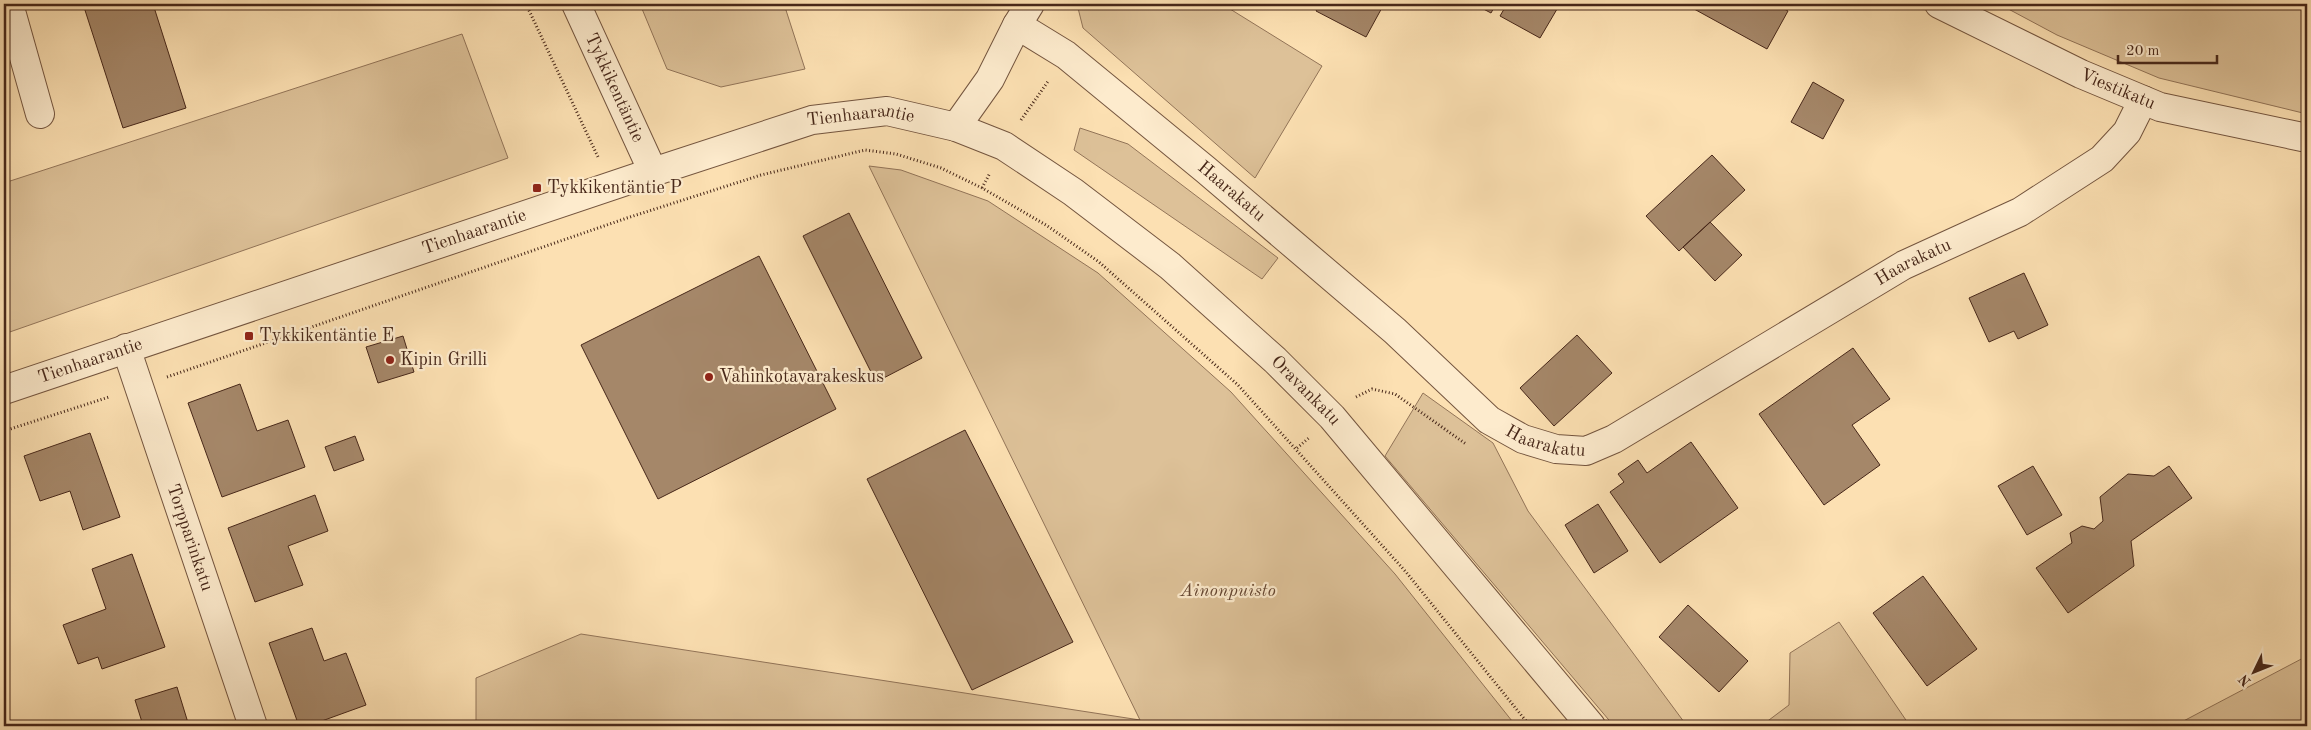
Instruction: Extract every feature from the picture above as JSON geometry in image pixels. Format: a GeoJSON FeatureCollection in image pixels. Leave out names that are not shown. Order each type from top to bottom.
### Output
{"type":"FeatureCollection","features":[{"type":"Feature","properties":{"kind":"street"},"geometry":{"type":"LineString","coordinates":[[9,4],[40,114]]}},
{"type":"Feature","properties":{"kind":"street","name":"Tykkikentäntie"},"geometry":{"type":"LineString","coordinates":[[576,4],[653,172]]}},
{"type":"Feature","properties":{"kind":"street","name":"Viestikatu"},"geometry":{"type":"LineString","coordinates":[[1939,4],[2081,74],[2160,107],[2307,138]]}},
{"type":"Feature","properties":{"kind":"street"},"geometry":{"type":"LineString","coordinates":[[956,127],[990,79],[1023,14]]}},
{"type":"Feature","properties":{"kind":"street","name":"Haarakatu"},"geometry":{"type":"LineString","coordinates":[[1023,14],[1066,55],[1206,170],[1395,331],[1489,420],[1523,440],[1556,449],[1586,451],[1614,439],[1904,265],[2020,212],[2102,159],[2127,132],[2143,100]]}},
{"type":"Feature","properties":{"kind":"street","name":"Tienhaarantie"},"geometry":{"type":"LineString","coordinates":[[4,390],[812,120],[887,111],[956,127]]}},
{"type":"Feature","properties":{"kind":"street","name":"Oravankatu"},"geometry":{"type":"LineString","coordinates":[[956,127],[1004,146],[1073,192],[1170,266],[1275,360],[1332,417],[1591,726]]}},
{"type":"Feature","properties":{"kind":"street","name":"Torpparinkatu"},"geometry":{"type":"LineString","coordinates":[[126,348],[253,726]]}},
{"type":"Feature","properties":{"kind":"path"},"geometry":{"type":"LineString","coordinates":[[526,4],[626,218]]}},
{"type":"Feature","properties":{"kind":"path"},"geometry":{"type":"LineString","coordinates":[[4,431],[626,218],[761,175],[865,150],[896,154],[941,168],[982,188],[1046,225],[1099,262],[1238,385],[1297,448],[1406,572],[1530,726]]}},
{"type":"Feature","properties":{"kind":"path"},"geometry":{"type":"LineString","coordinates":[[1297,448],[1360,394],[1372,389],[1395,394],[1473,449]]}},
{"type":"Feature","properties":{"kind":"green space"},"geometry":{"type":"Polygon","coordinates":[[[640,4],[784,4],[805,69],[721,87],[667,69],[640,4]]]}},
{"type":"Feature","properties":{"kind":"green space"},"geometry":{"type":"Polygon","coordinates":[[[1077,4],[1222,4],[1322,66],[1255,178],[1083,28],[1077,4]]]}},
{"type":"Feature","properties":{"kind":"green space"},"geometry":{"type":"Polygon","coordinates":[[[1999,4],[2307,4],[2307,114],[2159,78],[2057,35],[1999,4]]]}},
{"type":"Feature","properties":{"kind":"green space"},"geometry":{"type":"Polygon","coordinates":[[[462,34],[508,158],[4,334],[4,183],[462,34]]]}},
{"type":"Feature","properties":{"kind":"green space"},"geometry":{"type":"Polygon","coordinates":[[[1080,128],[1128,144],[1278,258],[1262,279],[1074,150],[1080,128]]]}},
{"type":"Feature","properties":{"kind":"green space","name":"Ainonpuisto"},"geometry":{"type":"Polygon","coordinates":[[[869,166],[901,170],[988,201],[1098,273],[1231,392],[1395,574],[1516,726],[476,726],[476,678],[581,634],[1140,720],[869,166]]]}},
{"type":"Feature","properties":{"kind":"green space"},"geometry":{"type":"Polygon","coordinates":[[[1423,393],[1493,443],[1528,511],[1687,726],[1614,726],[1385,456],[1423,393]]]}},
{"type":"Feature","properties":{"kind":"green space"},"geometry":{"type":"Polygon","coordinates":[[[1839,622],[1910,726],[1761,726],[1789,705],[1790,653],[1839,622]]]}},
{"type":"Feature","properties":{"kind":"green space"},"geometry":{"type":"Polygon","coordinates":[[[2307,656],[2307,726],[2174,726],[2307,656]]]}},
{"type":"Feature","properties":{"kind":"building"},"geometry":{"type":"Polygon","coordinates":[[[83,4],[153,4],[186,108],[123,128],[83,4]]]}},
{"type":"Feature","properties":{"kind":"building"},"geometry":{"type":"Polygon","coordinates":[[[1320,4],[1384,4],[1366,37],[1316,11],[1320,4]]]}},
{"type":"Feature","properties":{"kind":"building"},"geometry":{"type":"Polygon","coordinates":[[[1474,4],[1496,4],[1491,13],[1474,4]]]}},
{"type":"Feature","properties":{"kind":"building"},"geometry":{"type":"Polygon","coordinates":[[[1507,4],[1560,4],[1540,38],[1500,16],[1507,4]]]}},
{"type":"Feature","properties":{"kind":"building"},"geometry":{"type":"Polygon","coordinates":[[[1685,4],[1775,4],[1788,11],[1767,49],[1685,4]]]}},
{"type":"Feature","properties":{"kind":"building"},"geometry":{"type":"Polygon","coordinates":[[[1813,82],[1844,100],[1823,139],[1791,122],[1813,82]]]}},
{"type":"Feature","properties":{"kind":"building"},"geometry":{"type":"Polygon","coordinates":[[[1712,155],[1745,190],[1679,251],[1646,216],[1712,155]]]}},
{"type":"Feature","properties":{"kind":"building"},"geometry":{"type":"Polygon","coordinates":[[[849,213],[922,358],[876,382],[803,236],[849,213]]]}},
{"type":"Feature","properties":{"kind":"building"},"geometry":{"type":"Polygon","coordinates":[[[1710,222],[1742,255],[1715,281],[1683,247],[1710,222]]]}},
{"type":"Feature","properties":{"kind":"building","name":"Vahinkotavarakeskus"},"geometry":{"type":"Polygon","coordinates":[[[759,256],[836,409],[658,499],[581,345],[759,256]]]}},
{"type":"Feature","properties":{"kind":"building"},"geometry":{"type":"Polygon","coordinates":[[[2024,273],[2048,325],[2018,339],[2014,331],[1989,342],[1969,298],[2024,273]]]}},
{"type":"Feature","properties":{"kind":"building"},"geometry":{"type":"Polygon","coordinates":[[[1577,335],[1612,373],[1554,426],[1520,388],[1577,335]]]}},
{"type":"Feature","properties":{"kind":"building","name":"Kipin Grilli"},"geometry":{"type":"Polygon","coordinates":[[[403,336],[414,372],[378,383],[366,347],[403,336]]]}},
{"type":"Feature","properties":{"kind":"building"},"geometry":{"type":"Polygon","coordinates":[[[1853,348],[1890,399],[1852,425],[1880,465],[1824,505],[1759,414],[1853,348]]]}},
{"type":"Feature","properties":{"kind":"building"},"geometry":{"type":"Polygon","coordinates":[[[240,384],[257,431],[288,420],[305,467],[222,497],[188,403],[240,384]]]}},
{"type":"Feature","properties":{"kind":"building"},"geometry":{"type":"Polygon","coordinates":[[[965,430],[1073,642],[972,690],[867,479],[965,430]]]}},
{"type":"Feature","properties":{"kind":"building"},"geometry":{"type":"Polygon","coordinates":[[[90,433],[120,517],[83,530],[70,491],[40,501],[24,456],[90,433]]]}},
{"type":"Feature","properties":{"kind":"building"},"geometry":{"type":"Polygon","coordinates":[[[355,436],[364,460],[334,471],[325,447],[355,436]]]}},
{"type":"Feature","properties":{"kind":"building"},"geometry":{"type":"Polygon","coordinates":[[[1691,442],[1738,508],[1660,563],[1610,492],[1624,482],[1618,474],[1638,460],[1647,473],[1691,442]]]}},
{"type":"Feature","properties":{"kind":"building"},"geometry":{"type":"Polygon","coordinates":[[[2033,466],[2062,515],[2027,535],[1998,486],[2033,466]]]}},
{"type":"Feature","properties":{"kind":"building"},"geometry":{"type":"Polygon","coordinates":[[[2169,466],[2192,498],[2131,541],[2134,566],[2068,613],[2036,568],[2072,543],[2070,533],[2082,526],[2094,529],[2103,521],[2100,497],[2128,474],[2154,476],[2169,466]]]}},
{"type":"Feature","properties":{"kind":"building"},"geometry":{"type":"Polygon","coordinates":[[[315,495],[328,531],[288,546],[303,585],[255,602],[228,528],[315,495]]]}},
{"type":"Feature","properties":{"kind":"building"},"geometry":{"type":"Polygon","coordinates":[[[1598,504],[1628,551],[1594,573],[1565,525],[1598,504]]]}},
{"type":"Feature","properties":{"kind":"building"},"geometry":{"type":"Polygon","coordinates":[[[132,554],[165,647],[102,669],[98,657],[78,664],[63,625],[106,609],[92,569],[132,554]]]}},
{"type":"Feature","properties":{"kind":"building"},"geometry":{"type":"Polygon","coordinates":[[[1923,576],[1977,649],[1927,686],[1873,613],[1923,576]]]}},
{"type":"Feature","properties":{"kind":"building"},"geometry":{"type":"Polygon","coordinates":[[[1688,605],[1748,661],[1719,692],[1659,637],[1688,605]]]}},
{"type":"Feature","properties":{"kind":"building"},"geometry":{"type":"Polygon","coordinates":[[[312,628],[324,661],[346,653],[366,705],[308,726],[299,726],[269,643],[312,628]]]}},
{"type":"Feature","properties":{"kind":"building"},"geometry":{"type":"Polygon","coordinates":[[[177,687],[189,726],[128,726],[142,722],[135,700],[177,687]]]}},
{"type":"Feature","properties":{"kind":"place","name":"Tykkikentäntie P"},"geometry":{"type":"Point","coordinates":[537,188]}},
{"type":"Feature","properties":{"kind":"place","name":"Tykkikentäntie E"},"geometry":{"type":"Point","coordinates":[249,336]}},
{"type":"Feature","properties":{"kind":"place","name":"Kipin Grilli"},"geometry":{"type":"Point","coordinates":[390,360]}},
{"type":"Feature","properties":{"kind":"place","name":"Vahinkotavarakeskus"},"geometry":{"type":"Point","coordinates":[709,377]}}]}
